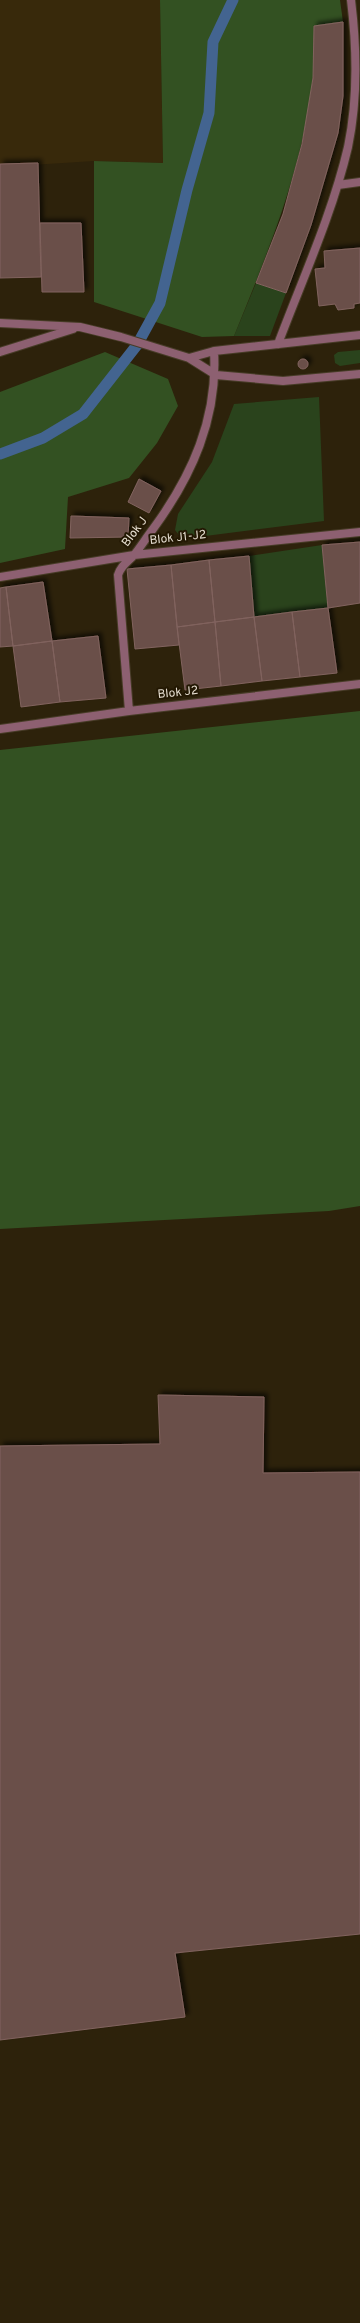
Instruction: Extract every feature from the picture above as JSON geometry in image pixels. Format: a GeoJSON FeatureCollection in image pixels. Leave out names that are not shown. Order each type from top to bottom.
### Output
{"type":"FeatureCollection","features":[{"type":"Feature","properties":{"kind":"street"},"geometry":{"type":"LineString","coordinates":[[278,344],[338,185],[348,146],[353,109],[358,35],[351,0]]}},
{"type":"Feature","properties":{"kind":"street"},"geometry":{"type":"LineString","coordinates":[[338,185],[360,182]]}},
{"type":"Feature","properties":{"kind":"street"},"geometry":{"type":"LineString","coordinates":[[0,323],[80,327],[121,337],[177,356],[189,358],[216,374],[283,381],[360,374]]}},
{"type":"Feature","properties":{"kind":"street"},"geometry":{"type":"LineString","coordinates":[[0,352],[80,327]]}},
{"type":"Feature","properties":{"kind":"street"},"geometry":{"type":"LineString","coordinates":[[189,358],[214,351],[360,335]]}},
{"type":"Feature","properties":{"kind":"street","name":"Blok J"},"geometry":{"type":"LineString","coordinates":[[129,711],[118,575],[121,566],[134,555],[181,486],[198,451],[210,416],[216,374],[214,351]]}},
{"type":"Feature","properties":{"kind":"street","name":"Blok J1-J2"},"geometry":{"type":"LineString","coordinates":[[0,577],[134,555],[360,532]]}},
{"type":"Feature","properties":{"kind":"street","name":"Blok J2"},"geometry":{"type":"LineString","coordinates":[[0,729],[129,711],[360,684]]}},
{"type":"Feature","properties":{"kind":"shaded area"},"geometry":{"type":"Polygon","coordinates":[[[0,0],[160,0],[163,163],[94,161],[0,167],[0,0]]]}},
{"type":"Feature","properties":{"kind":"green space"},"geometry":{"type":"Polygon","coordinates":[[[160,0],[340,0],[343,22],[314,27],[313,78],[308,112],[293,177],[271,241],[234,336],[202,337],[94,302],[94,161],[163,163],[160,0]]]}},
{"type":"Feature","properties":{"kind":"green space"},"geometry":{"type":"Polygon","coordinates":[[[256,283],[286,293],[270,336],[234,336],[256,283]]]}},
{"type":"Feature","properties":{"kind":"green space"},"geometry":{"type":"Polygon","coordinates":[[[360,350],[360,363],[340,366],[335,363],[334,355],[338,352],[360,350]]]}},
{"type":"Feature","properties":{"kind":"green space"},"geometry":{"type":"Polygon","coordinates":[[[105,352],[168,379],[178,406],[157,443],[129,478],[68,497],[65,549],[0,563],[0,392],[105,352]]]}},
{"type":"Feature","properties":{"kind":"green space"},"geometry":{"type":"Polygon","coordinates":[[[319,397],[324,521],[182,539],[175,530],[178,514],[212,462],[234,404],[319,397]]]}},
{"type":"Feature","properties":{"kind":"green space"},"geometry":{"type":"Polygon","coordinates":[[[322,545],[328,608],[254,617],[249,556],[322,545]]]}},
{"type":"Feature","properties":{"kind":"green space"},"geometry":{"type":"Polygon","coordinates":[[[360,711],[360,1206],[329,1211],[0,1229],[0,750],[360,711]]]}},
{"type":"Feature","properties":{"kind":"building"},"geometry":{"type":"Polygon","coordinates":[[[343,22],[343,96],[338,133],[311,225],[286,293],[256,283],[283,214],[302,144],[313,78],[314,26],[343,22]]]}},
{"type":"Feature","properties":{"kind":"building"},"geometry":{"type":"Polygon","coordinates":[[[38,163],[41,277],[0,278],[0,164],[38,163]]]}},
{"type":"Feature","properties":{"kind":"building"},"geometry":{"type":"Polygon","coordinates":[[[40,223],[81,223],[84,292],[42,292],[40,223]]]}},
{"type":"Feature","properties":{"kind":"building"},"geometry":{"type":"Polygon","coordinates":[[[360,248],[360,303],[354,304],[354,308],[338,310],[335,304],[319,306],[315,269],[325,268],[324,251],[360,248]]]}},
{"type":"Feature","properties":{"kind":"building"},"geometry":{"type":"Polygon","coordinates":[[[301,359],[305,359],[308,364],[305,369],[301,369],[298,366],[298,362],[301,359]]]}},
{"type":"Feature","properties":{"kind":"building"},"geometry":{"type":"Polygon","coordinates":[[[139,479],[161,491],[149,513],[128,502],[139,479]]]}},
{"type":"Feature","properties":{"kind":"building"},"geometry":{"type":"Polygon","coordinates":[[[71,516],[129,518],[128,537],[70,538],[71,516]]]}},
{"type":"Feature","properties":{"kind":"building"},"geometry":{"type":"Polygon","coordinates":[[[360,542],[360,603],[328,608],[322,545],[360,542]]]}},
{"type":"Feature","properties":{"kind":"building"},"geometry":{"type":"Polygon","coordinates":[[[249,556],[254,617],[215,622],[209,560],[249,556]]]}},
{"type":"Feature","properties":{"kind":"building"},"geometry":{"type":"Polygon","coordinates":[[[209,560],[215,622],[177,627],[171,565],[209,560]]]}},
{"type":"Feature","properties":{"kind":"building"},"geometry":{"type":"Polygon","coordinates":[[[171,565],[179,645],[135,649],[127,569],[171,565]]]}},
{"type":"Feature","properties":{"kind":"building"},"geometry":{"type":"Polygon","coordinates":[[[43,582],[52,641],[13,646],[6,587],[43,582]]]}},
{"type":"Feature","properties":{"kind":"building"},"geometry":{"type":"Polygon","coordinates":[[[6,587],[13,646],[0,647],[0,588],[6,587]]]}},
{"type":"Feature","properties":{"kind":"building"},"geometry":{"type":"Polygon","coordinates":[[[328,608],[337,673],[300,677],[292,612],[328,608]]]}},
{"type":"Feature","properties":{"kind":"building"},"geometry":{"type":"Polygon","coordinates":[[[292,612],[300,677],[262,681],[254,617],[292,612]]]}},
{"type":"Feature","properties":{"kind":"building"},"geometry":{"type":"Polygon","coordinates":[[[254,617],[262,681],[221,686],[215,622],[254,617]]]}},
{"type":"Feature","properties":{"kind":"building"},"geometry":{"type":"Polygon","coordinates":[[[215,622],[221,686],[185,690],[177,627],[215,622]]]}},
{"type":"Feature","properties":{"kind":"building"},"geometry":{"type":"Polygon","coordinates":[[[98,636],[106,698],[60,702],[52,641],[98,636]]]}},
{"type":"Feature","properties":{"kind":"building"},"geometry":{"type":"Polygon","coordinates":[[[52,641],[60,702],[21,707],[13,646],[52,641]]]}},
{"type":"Feature","properties":{"kind":"building"},"geometry":{"type":"Polygon","coordinates":[[[158,1395],[264,1397],[263,1473],[360,1472],[360,1934],[175,1953],[185,2017],[0,2040],[0,1446],[160,1444],[158,1395]]]}},
{"type":"Feature","properties":{"kind":"waterway"},"geometry":{"type":"LineString","coordinates":[[0,454],[43,438],[83,414],[137,345],[160,303],[187,190],[209,113],[213,42],[233,0]]}}]}
